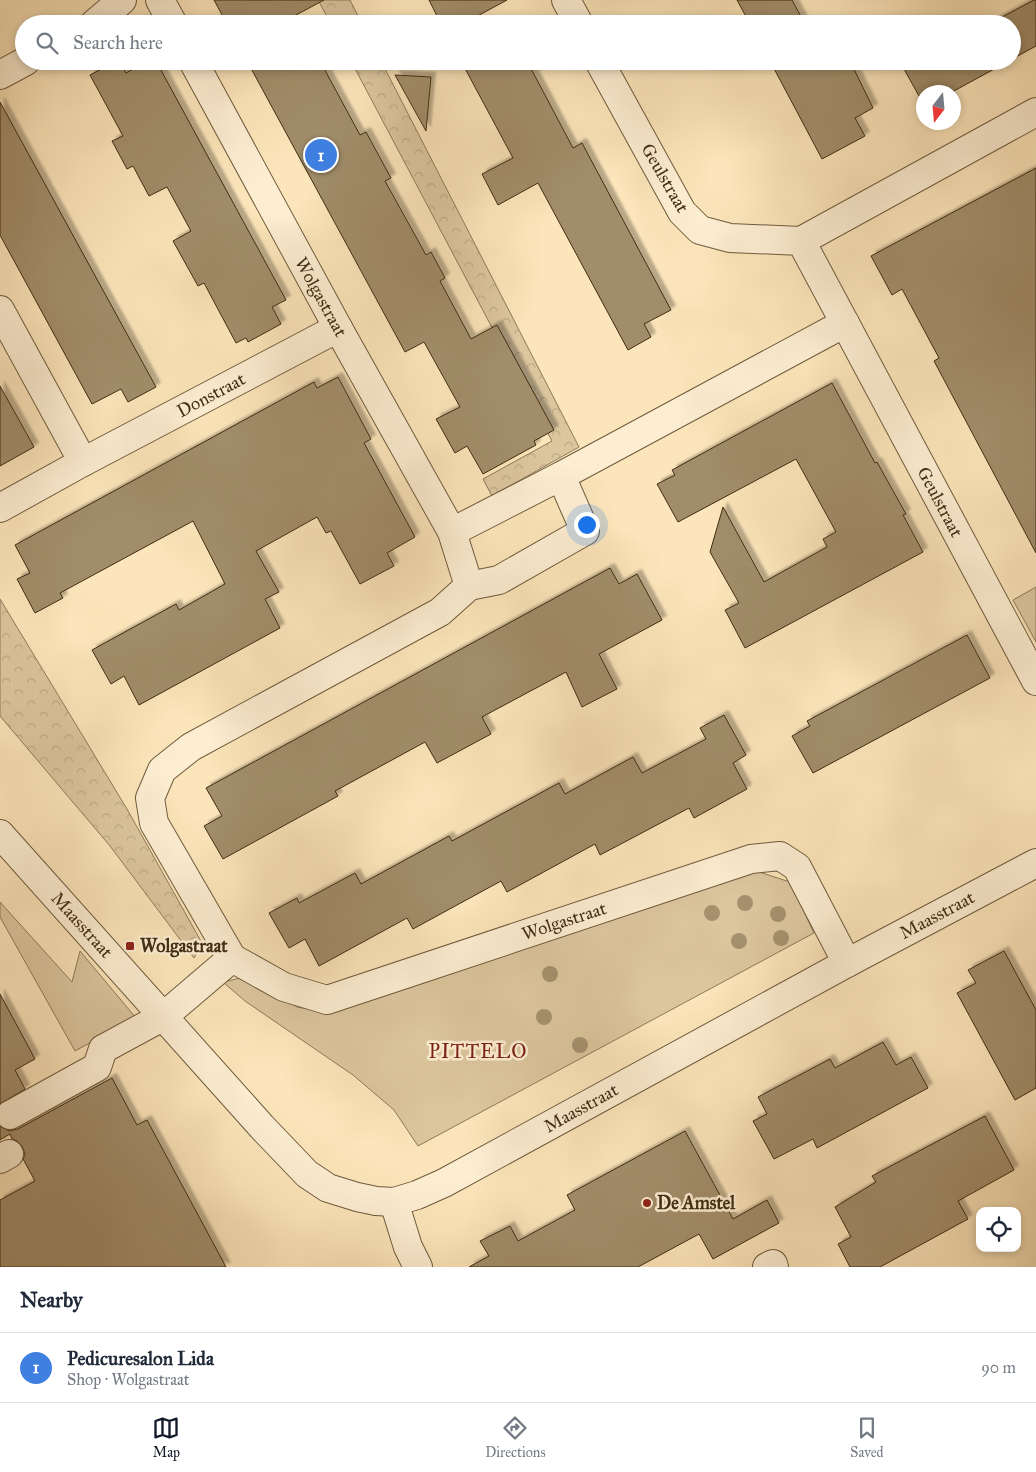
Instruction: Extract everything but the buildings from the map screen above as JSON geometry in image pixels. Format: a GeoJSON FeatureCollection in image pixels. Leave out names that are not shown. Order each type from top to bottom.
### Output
{"type":"FeatureCollection","features":[{"type":"Feature","properties":{"kind":"street"},"geometry":{"type":"LineString","coordinates":[[104,15],[122,0]]}},
{"type":"Feature","properties":{"kind":"street"},"geometry":{"type":"LineString","coordinates":[[160,0],[168,15]]}},
{"type":"Feature","properties":{"kind":"street"},"geometry":{"type":"LineString","coordinates":[[566,0],[574,15]]}},
{"type":"Feature","properties":{"kind":"street"},"geometry":{"type":"LineString","coordinates":[[0,75],[15,67]]}},
{"type":"Feature","properties":{"kind":"street","name":"Wolgastraat"},"geometry":{"type":"LineString","coordinates":[[198,70],[338,328],[452,532],[469,586]]}},
{"type":"Feature","properties":{"kind":"street","name":"Geulstraat"},"geometry":{"type":"LineString","coordinates":[[604,70],[682,212],[700,230],[730,238],[801,241],[1036,681]]}},
{"type":"Feature","properties":{"kind":"street"},"geometry":{"type":"LineString","coordinates":[[801,241],[1036,112]]}},
{"type":"Feature","properties":{"kind":"street"},"geometry":{"type":"LineString","coordinates":[[0,310],[83,462]]}},
{"type":"Feature","properties":{"kind":"street"},"geometry":{"type":"LineString","coordinates":[[452,532],[561,476],[845,323]]}},
{"type":"Feature","properties":{"kind":"street","name":"Donstraat"},"geometry":{"type":"LineString","coordinates":[[0,508],[83,462],[338,328]]}},
{"type":"Feature","properties":{"kind":"street"},"geometry":{"type":"LineString","coordinates":[[10,1115],[97,1067],[103,1049],[164,1016],[232,958],[154,823],[150,798],[162,770],[191,747],[440,612],[469,586],[499,580],[586,531],[561,476]]}},
{"type":"Feature","properties":{"kind":"street","name":"Maasstraat"},"geometry":{"type":"LineString","coordinates":[[0,834],[262,1127],[307,1174],[328,1188],[376,1202],[394,1202],[418,1195],[444,1183],[847,963],[1036,863]]}},
{"type":"Feature","properties":{"kind":"street","name":"Wolgastraat"},"geometry":{"type":"LineString","coordinates":[[232,958],[284,987],[327,1000],[751,859],[780,856],[797,867],[847,963]]}},
{"type":"Feature","properties":{"kind":"street"},"geometry":{"type":"LineString","coordinates":[[394,1202],[408,1247],[418,1267]]}},
{"type":"Feature","properties":{"kind":"street"},"geometry":{"type":"LineString","coordinates":[[767,1267],[773,1264],[774,1267]]}},
{"type":"Feature","properties":{"kind":"green space"},"geometry":{"type":"Polygon","coordinates":[[[318,0],[350,0],[358,15],[326,15],[318,0]]]}},
{"type":"Feature","properties":{"kind":"green space"},"geometry":{"type":"Polygon","coordinates":[[[356,70],[386,70],[579,447],[492,496],[483,479],[552,441],[356,70]]]}},
{"type":"Feature","properties":{"kind":"green space"},"geometry":{"type":"Polygon","coordinates":[[[1036,587],[1036,642],[1013,600],[1036,587]]]}},
{"type":"Feature","properties":{"kind":"green space"},"geometry":{"type":"Polygon","coordinates":[[[0,599],[127,809],[202,943],[194,958],[110,846],[0,716],[0,599]]]}},
{"type":"Feature","properties":{"kind":"green space"},"geometry":{"type":"Polygon","coordinates":[[[756,871],[790,882],[814,933],[418,1146],[394,1110],[353,1075],[245,1001],[223,982],[245,977],[262,984],[297,1007],[331,1013],[756,871]]]}},
{"type":"Feature","properties":{"kind":"green space"},"geometry":{"type":"Polygon","coordinates":[[[0,902],[72,982],[80,951],[136,1018],[75,1051],[0,917],[0,902]]]}},
{"type":"Feature","properties":{"kind":"place","name":"Pedicuresalon Lida"},"geometry":{"type":"Point","coordinates":[321,155]}},
{"type":"Feature","properties":{"kind":"place","name":"Wolgastraat"},"geometry":{"type":"Point","coordinates":[130,946]}},
{"type":"Feature","properties":{"kind":"place","name":"De Amstel"},"geometry":{"type":"Point","coordinates":[647,1203]}},
{"type":"Feature","properties":{"kind":"district","name":"PITTELO"},"geometry":{"type":"Point","coordinates":[478,1051]}}]}
